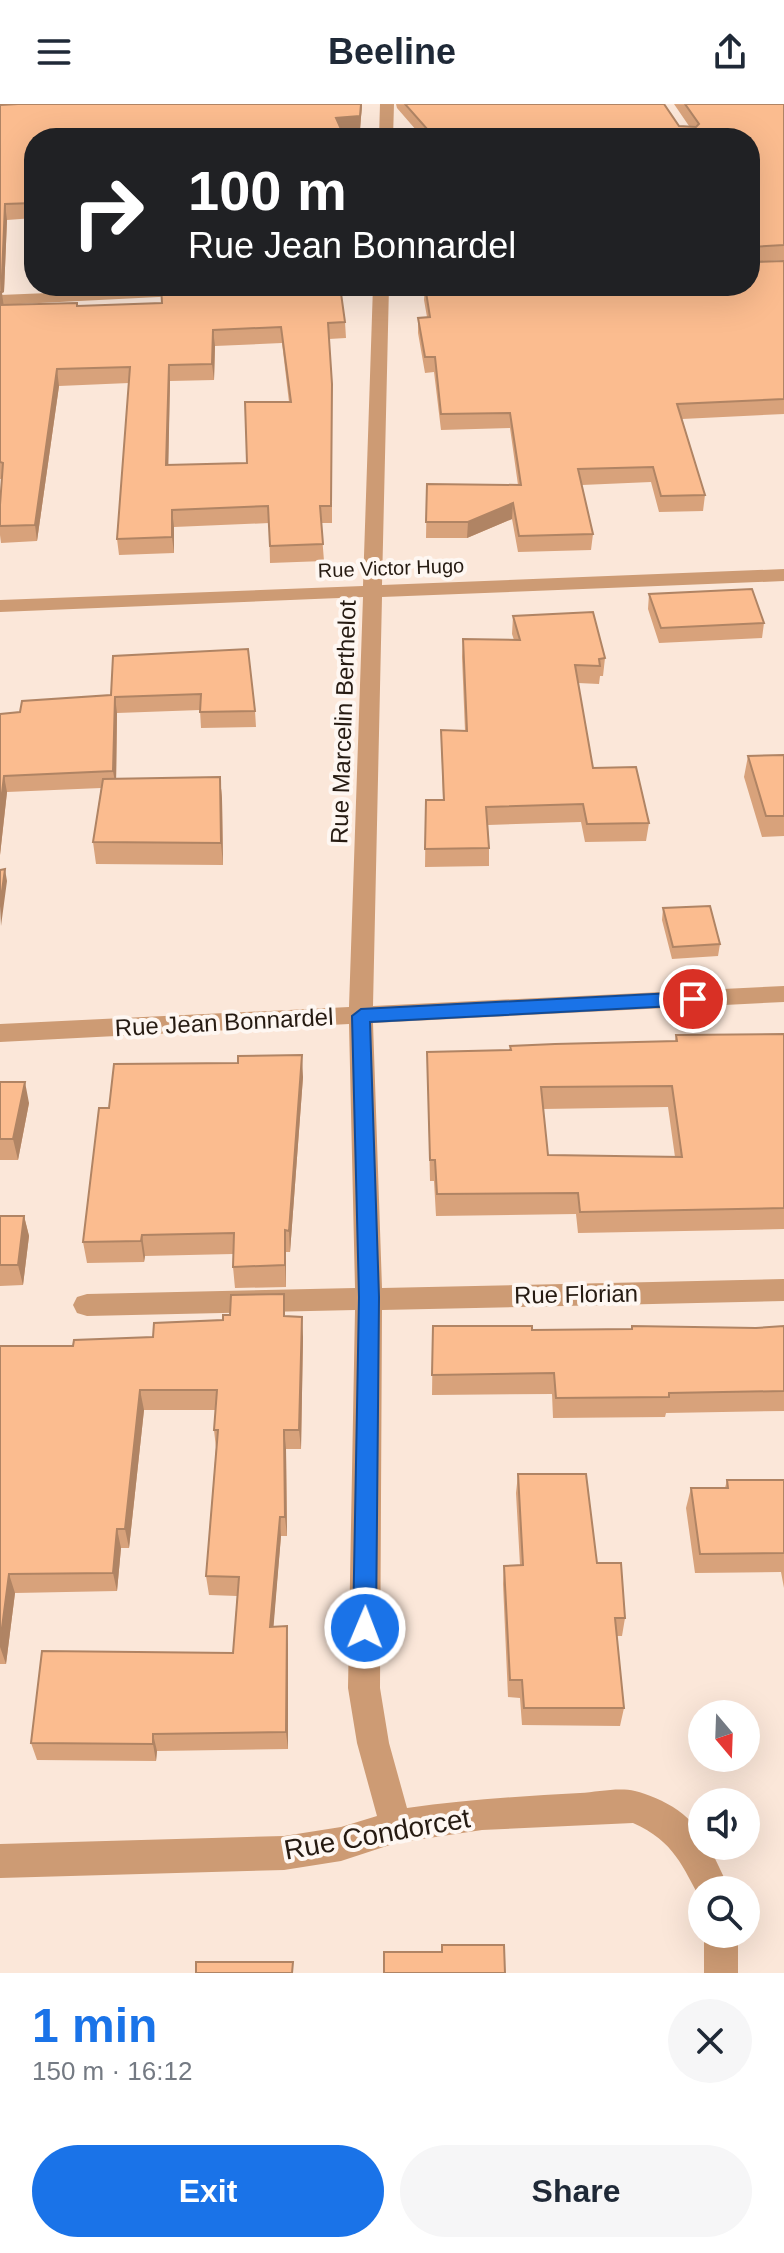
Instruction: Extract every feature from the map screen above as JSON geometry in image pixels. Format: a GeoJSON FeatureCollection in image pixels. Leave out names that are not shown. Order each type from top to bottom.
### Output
{"type":"FeatureCollection","features":[{"type":"Feature","properties":{"kind":"street"},"geometry":{"type":"LineString","coordinates":[[386,128],[387,104]]}},
{"type":"Feature","properties":{"kind":"street"},"geometry":{"type":"LineString","coordinates":[[0,300],[95,296]]}},
{"type":"Feature","properties":{"kind":"street","name":"Rue Marcelin Berthelot"},"geometry":{"type":"LineString","coordinates":[[381,296],[361,1016],[369,1297],[364,1688],[373,1743],[396,1826]]}},
{"type":"Feature","properties":{"kind":"street","name":"Rue Victor Hugo"},"geometry":{"type":"LineString","coordinates":[[0,606],[784,575]]}},
{"type":"Feature","properties":{"kind":"street","name":"Rue Jean Bonnardel"},"geometry":{"type":"LineString","coordinates":[[0,1033],[784,994]]}},
{"type":"Feature","properties":{"kind":"street","name":"Rue Florian"},"geometry":{"type":"LineString","coordinates":[[87,1305],[784,1290]]}},
{"type":"Feature","properties":{"kind":"street","name":"Rue Condorcet"},"geometry":{"type":"LineString","coordinates":[[0,1861],[284,1853],[341,1844],[396,1826],[482,1814],[634,1807],[661,1819],[685,1838],[708,1876]]}},
{"type":"Feature","properties":{"kind":"street"},"geometry":{"type":"LineString","coordinates":[[721,1948],[721,1973]]}},
{"type":"Feature","properties":{"kind":"building"},"geometry":{"type":"Polygon","coordinates":[[[361,104],[360,116],[336,118],[340,128],[24,128],[24,203],[5,204],[0,277],[0,105],[361,104]]]}},
{"type":"Feature","properties":{"kind":"building"},"geometry":{"type":"Polygon","coordinates":[[[405,104],[664,104],[679,126],[696,127],[699,124],[685,104],[784,104],[784,245],[760,246],[760,128],[426,128],[405,104]]]}},
{"type":"Feature","properties":{"kind":"building"},"geometry":{"type":"Polygon","coordinates":[[[784,261],[784,399],[677,404],[705,495],[661,496],[653,467],[578,469],[593,534],[519,536],[513,503],[468,522],[426,522],[427,484],[521,485],[510,413],[441,414],[435,357],[425,357],[418,318],[430,317],[427,296],[760,296],[760,262],[784,261]]]}},
{"type":"Feature","properties":{"kind":"building"},"geometry":{"type":"Polygon","coordinates":[[[0,292],[1,305],[77,303],[77,306],[162,303],[162,296],[341,296],[345,322],[328,323],[332,384],[331,506],[320,506],[323,544],[270,546],[268,506],[172,510],[172,537],[117,539],[130,367],[57,369],[35,525],[0,526],[3,463],[0,462],[0,292]],[[281,327],[213,330],[212,364],[169,365],[166,465],[247,463],[245,402],[291,402],[281,327]]]}},
{"type":"Feature","properties":{"kind":"building"},"geometry":{"type":"Polygon","coordinates":[[[752,589],[764,623],[661,628],[649,594],[752,589]]]}},
{"type":"Feature","properties":{"kind":"building"},"geometry":{"type":"Polygon","coordinates":[[[593,612],[605,658],[599,659],[600,666],[575,665],[593,768],[636,767],[649,823],[587,824],[583,804],[486,807],[489,848],[425,849],[426,800],[444,800],[441,730],[467,731],[463,639],[520,640],[513,616],[593,612]]]}},
{"type":"Feature","properties":{"kind":"building"},"geometry":{"type":"Polygon","coordinates":[[[248,649],[255,711],[200,712],[201,694],[115,697],[113,771],[4,776],[0,810],[0,714],[20,712],[22,701],[111,695],[113,656],[248,649]]]}},
{"type":"Feature","properties":{"kind":"building"},"geometry":{"type":"Polygon","coordinates":[[[784,755],[784,816],[766,816],[748,756],[784,755]]]}},
{"type":"Feature","properties":{"kind":"building"},"geometry":{"type":"Polygon","coordinates":[[[220,777],[221,843],[93,842],[103,779],[220,777]]]}},
{"type":"Feature","properties":{"kind":"building"},"geometry":{"type":"Polygon","coordinates":[[[5,869],[0,906],[0,870],[5,869]]]}},
{"type":"Feature","properties":{"kind":"building"},"geometry":{"type":"Polygon","coordinates":[[[710,906],[720,944],[673,947],[663,908],[710,906]]]}},
{"type":"Feature","properties":{"kind":"building"},"geometry":{"type":"Polygon","coordinates":[[[784,1034],[784,1208],[580,1212],[578,1193],[437,1194],[435,1160],[430,1160],[427,1052],[677,1041],[676,1035],[784,1034]],[[672,1086],[541,1087],[548,1155],[682,1157],[672,1086]]]}},
{"type":"Feature","properties":{"kind":"building"},"geometry":{"type":"Polygon","coordinates":[[[302,1055],[289,1231],[285,1230],[285,1265],[233,1267],[234,1233],[142,1235],[141,1241],[83,1242],[99,1108],[109,1108],[114,1064],[238,1063],[238,1056],[302,1055]]]}},
{"type":"Feature","properties":{"kind":"building"},"geometry":{"type":"Polygon","coordinates":[[[0,1082],[25,1082],[13,1139],[0,1139],[0,1082]]]}},
{"type":"Feature","properties":{"kind":"building"},"geometry":{"type":"Polygon","coordinates":[[[0,1216],[24,1216],[18,1265],[0,1265],[0,1216]]]}},
{"type":"Feature","properties":{"kind":"building"},"geometry":{"type":"Polygon","coordinates":[[[284,1294],[284,1316],[302,1317],[299,1430],[284,1430],[285,1517],[280,1517],[270,1627],[287,1626],[286,1732],[153,1734],[153,1744],[31,1743],[42,1651],[233,1653],[239,1577],[206,1576],[218,1430],[214,1430],[217,1390],[140,1390],[125,1529],[117,1529],[113,1573],[9,1574],[0,1643],[0,1346],[73,1346],[74,1340],[153,1337],[154,1323],[223,1320],[223,1315],[230,1315],[231,1295],[284,1294]]]}},
{"type":"Feature","properties":{"kind":"building"},"geometry":{"type":"Polygon","coordinates":[[[433,1326],[532,1326],[532,1330],[632,1329],[632,1326],[784,1326],[784,1391],[669,1393],[669,1397],[556,1398],[554,1373],[432,1375],[433,1326]]]}},
{"type":"Feature","properties":{"kind":"building"},"geometry":{"type":"Polygon","coordinates":[[[518,1474],[586,1474],[597,1563],[621,1563],[625,1618],[615,1618],[624,1708],[524,1708],[522,1680],[510,1680],[504,1566],[523,1565],[518,1474]]]}},
{"type":"Feature","properties":{"kind":"building"},"geometry":{"type":"Polygon","coordinates":[[[727,1480],[784,1480],[784,1553],[700,1554],[691,1488],[728,1488],[727,1480]]]}},
{"type":"Feature","properties":{"kind":"building"},"geometry":{"type":"Polygon","coordinates":[[[442,1945],[504,1945],[505,1973],[384,1973],[384,1952],[442,1952],[442,1945]]]}},
{"type":"Feature","properties":{"kind":"building"},"geometry":{"type":"Polygon","coordinates":[[[196,1962],[293,1962],[292,1973],[196,1973],[196,1962]]]}},
{"type":"Feature","properties":{"kind":"route"},"geometry":{"type":"LineString","coordinates":[[365,1628],[369,1297],[361,1016],[693,999]]}}]}
